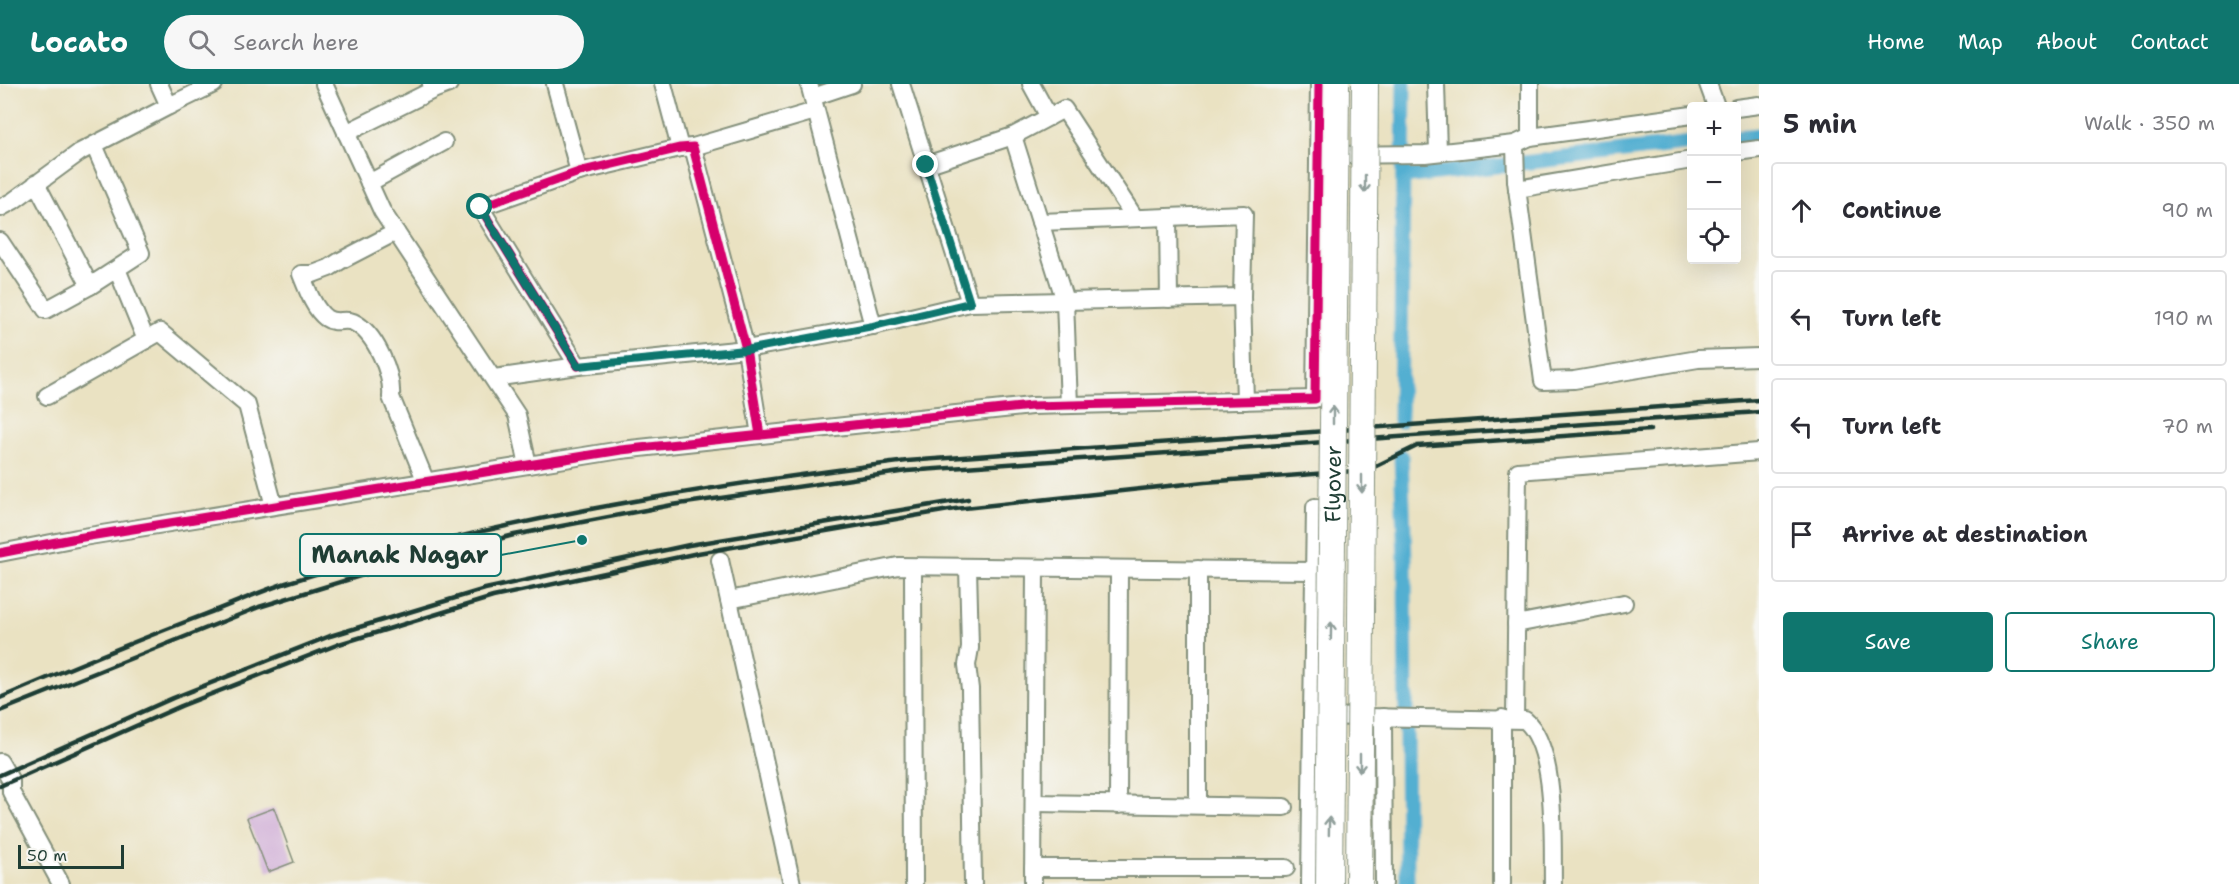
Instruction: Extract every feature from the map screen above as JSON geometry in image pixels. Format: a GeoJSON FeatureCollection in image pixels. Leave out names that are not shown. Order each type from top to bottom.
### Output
{"type":"FeatureCollection","features":[{"type":"Feature","properties":{"kind":"highway","name":"Flyover"},"geometry":{"type":"LineString","coordinates":[[1329,884],[1336,84]]}},
{"type":"Feature","properties":{"kind":"highway","name":"Flyover"},"geometry":{"type":"LineString","coordinates":[[1359,884],[1365,84]]}},
{"type":"Feature","properties":{"kind":"street"},"geometry":{"type":"LineString","coordinates":[[159,84],[169,106]]}},
{"type":"Feature","properties":{"kind":"street"},"geometry":{"type":"LineString","coordinates":[[0,208],[80,152],[214,84]]}},
{"type":"Feature","properties":{"kind":"street"},"geometry":{"type":"LineString","coordinates":[[324,84],[382,211],[517,415],[528,465]]}},
{"type":"Feature","properties":{"kind":"street"},"geometry":{"type":"LineString","coordinates":[[555,84],[579,172]]}},
{"type":"Feature","properties":{"kind":"street"},"geometry":{"type":"LineString","coordinates":[[663,84],[687,148],[746,350],[760,435]]}},
{"type":"Feature","properties":{"kind":"street"},"geometry":{"type":"LineString","coordinates":[[578,366],[480,207],[579,172],[687,148],[813,97],[852,84]]}},
{"type":"Feature","properties":{"kind":"street"},"geometry":{"type":"LineString","coordinates":[[901,84],[970,303]]}},
{"type":"Feature","properties":{"kind":"street"},"geometry":{"type":"LineString","coordinates":[[1031,84],[1049,117]]}},
{"type":"Feature","properties":{"kind":"street"},"geometry":{"type":"LineString","coordinates":[[0,553],[77,538],[621,450],[1031,406],[1315,399],[1319,84]]}},
{"type":"Feature","properties":{"kind":"street"},"geometry":{"type":"LineString","coordinates":[[1432,153],[1436,84]]}},
{"type":"Feature","properties":{"kind":"street"},"geometry":{"type":"LineString","coordinates":[[1530,84],[1516,185],[1543,381],[1574,380],[1698,359],[1759,357]]}},
{"type":"Feature","properties":{"kind":"street"},"geometry":{"type":"LineString","coordinates":[[1708,84],[1715,102]]}},
{"type":"Feature","properties":{"kind":"street"},"geometry":{"type":"LineString","coordinates":[[346,133],[438,86]]}},
{"type":"Feature","properties":{"kind":"street"},"geometry":{"type":"LineString","coordinates":[[813,97],[873,326]]}},
{"type":"Feature","properties":{"kind":"street"},"geometry":{"type":"LineString","coordinates":[[1741,107],[1759,105]]}},
{"type":"Feature","properties":{"kind":"street"},"geometry":{"type":"LineString","coordinates":[[926,165],[1013,136],[1064,110],[1135,218]]}},
{"type":"Feature","properties":{"kind":"street"},"geometry":{"type":"LineString","coordinates":[[1319,155],[1390,156],[1520,144],[1687,116]]}},
{"type":"Feature","properties":{"kind":"street"},"geometry":{"type":"LineString","coordinates":[[1013,136],[1065,301],[1069,405]]}},
{"type":"Feature","properties":{"kind":"street"},"geometry":{"type":"LineString","coordinates":[[369,183],[444,142]]}},
{"type":"Feature","properties":{"kind":"street"},"geometry":{"type":"LineString","coordinates":[[0,242],[46,310],[90,286],[141,253],[94,145]]}},
{"type":"Feature","properties":{"kind":"street"},"geometry":{"type":"LineString","coordinates":[[1741,151],[1759,149]]}},
{"type":"Feature","properties":{"kind":"street"},"geometry":{"type":"LineString","coordinates":[[1516,185],[1687,161]]}},
{"type":"Feature","properties":{"kind":"street"},"geometry":{"type":"LineString","coordinates":[[36,183],[90,286]]}},
{"type":"Feature","properties":{"kind":"street"},"geometry":{"type":"LineString","coordinates":[[1040,222],[1245,214],[1242,297],[1245,401]]}},
{"type":"Feature","properties":{"kind":"street"},"geometry":{"type":"LineString","coordinates":[[1168,217],[1170,299]]}},
{"type":"Feature","properties":{"kind":"street"},"geometry":{"type":"LineString","coordinates":[[396,232],[329,268],[313,274],[301,274],[312,300],[325,317],[335,322],[350,320],[360,326],[373,341],[384,361],[392,384],[391,397],[426,482]]}},
{"type":"Feature","properties":{"kind":"street"},"geometry":{"type":"LineString","coordinates":[[117,269],[146,340]]}},
{"type":"Feature","properties":{"kind":"street"},"geometry":{"type":"LineString","coordinates":[[494,378],[578,366],[746,350],[873,326],[970,303],[1242,297]]}},
{"type":"Feature","properties":{"kind":"street"},"geometry":{"type":"LineString","coordinates":[[47,396],[160,332],[248,405],[274,506]]}},
{"type":"Feature","properties":{"kind":"street"},"geometry":{"type":"LineString","coordinates":[[1502,884],[1508,719],[1516,624],[1518,471],[1759,452]]}},
{"type":"Feature","properties":{"kind":"street"},"geometry":{"type":"LineString","coordinates":[[1310,884],[1315,507]]}},
{"type":"Feature","properties":{"kind":"street"},"geometry":{"type":"LineString","coordinates":[[720,560],[792,884]]}},
{"type":"Feature","properties":{"kind":"street"},"geometry":{"type":"LineString","coordinates":[[729,600],[898,567],[1314,571]]}},
{"type":"Feature","properties":{"kind":"street"},"geometry":{"type":"LineString","coordinates":[[913,567],[914,884]]}},
{"type":"Feature","properties":{"kind":"street"},"geometry":{"type":"LineString","coordinates":[[968,567],[970,648],[967,665],[970,689],[973,884]]}},
{"type":"Feature","properties":{"kind":"street"},"geometry":{"type":"LineString","coordinates":[[1035,568],[1033,876],[1286,868]]}},
{"type":"Feature","properties":{"kind":"street"},"geometry":{"type":"LineString","coordinates":[[1118,804],[1119,568]]}},
{"type":"Feature","properties":{"kind":"street"},"geometry":{"type":"LineString","coordinates":[[1198,569],[1198,805]]}},
{"type":"Feature","properties":{"kind":"street"},"geometry":{"type":"LineString","coordinates":[[1516,624],[1624,603]]}},
{"type":"Feature","properties":{"kind":"street"},"geometry":{"type":"LineString","coordinates":[[1312,716],[1525,720],[1533,728],[1543,750],[1552,799],[1553,884]]}},
{"type":"Feature","properties":{"kind":"street"},"geometry":{"type":"LineString","coordinates":[[1384,884],[1387,717]]}},
{"type":"Feature","properties":{"kind":"street"},"geometry":{"type":"LineString","coordinates":[[0,762],[11,781],[11,792],[61,884]]}},
{"type":"Feature","properties":{"kind":"street"},"geometry":{"type":"LineString","coordinates":[[1034,803],[1284,807]]}},
{"type":"Feature","properties":{"kind":"building"},"geometry":{"type":"Polygon","coordinates":[[[274,808],[294,862],[268,872],[247,818],[274,808]]]}},
{"type":"Feature","properties":{"kind":"waterway"},"geometry":{"type":"LineString","coordinates":[[1400,421],[1404,84]]}},
{"type":"Feature","properties":{"kind":"waterway"},"geometry":{"type":"LineString","coordinates":[[1741,137],[1759,135]]}},
{"type":"Feature","properties":{"kind":"waterway"},"geometry":{"type":"LineString","coordinates":[[1403,177],[1687,144]]}},
{"type":"Feature","properties":{"kind":"waterway"},"geometry":{"type":"LineString","coordinates":[[1401,456],[1405,559],[1407,884]]}},
{"type":"Feature","properties":{"kind":"railway"},"geometry":{"type":"LineString","coordinates":[[0,698],[128,644],[286,583],[438,541],[594,508],[750,482],[907,461],[1759,400]]}},
{"type":"Feature","properties":{"kind":"railway"},"geometry":{"type":"LineString","coordinates":[[0,711],[259,607],[373,572],[514,535],[672,505],[907,471],[1759,412]]}},
{"type":"Feature","properties":{"kind":"railway"},"geometry":{"type":"LineString","coordinates":[[0,786],[181,706],[339,644],[493,597],[698,553],[955,509],[1205,482],[1368,470],[1417,446],[1650,430]]}},
{"type":"Feature","properties":{"kind":"railway"},"geometry":{"type":"LineString","coordinates":[[0,775],[173,698],[330,636],[485,589],[689,545],[968,499]]}},
{"type":"Feature","properties":{"kind":"cycle path"},"geometry":{"type":"LineString","coordinates":[[0,553],[77,538],[621,450],[1031,406],[1315,399],[1319,84]]}},
{"type":"Feature","properties":{"kind":"cycle path"},"geometry":{"type":"LineString","coordinates":[[578,366],[480,207],[579,172],[680,148],[693,147],[746,349],[760,435]]}},
{"type":"Feature","properties":{"kind":"place","name":"Manak Nagar"},"geometry":{"type":"Point","coordinates":[582,540]}},
{"type":"Feature","properties":{"kind":"route"},"geometry":{"type":"LineString","coordinates":[[480,207],[578,366],[746,350],[873,326],[970,303],[926,165]]}}]}
